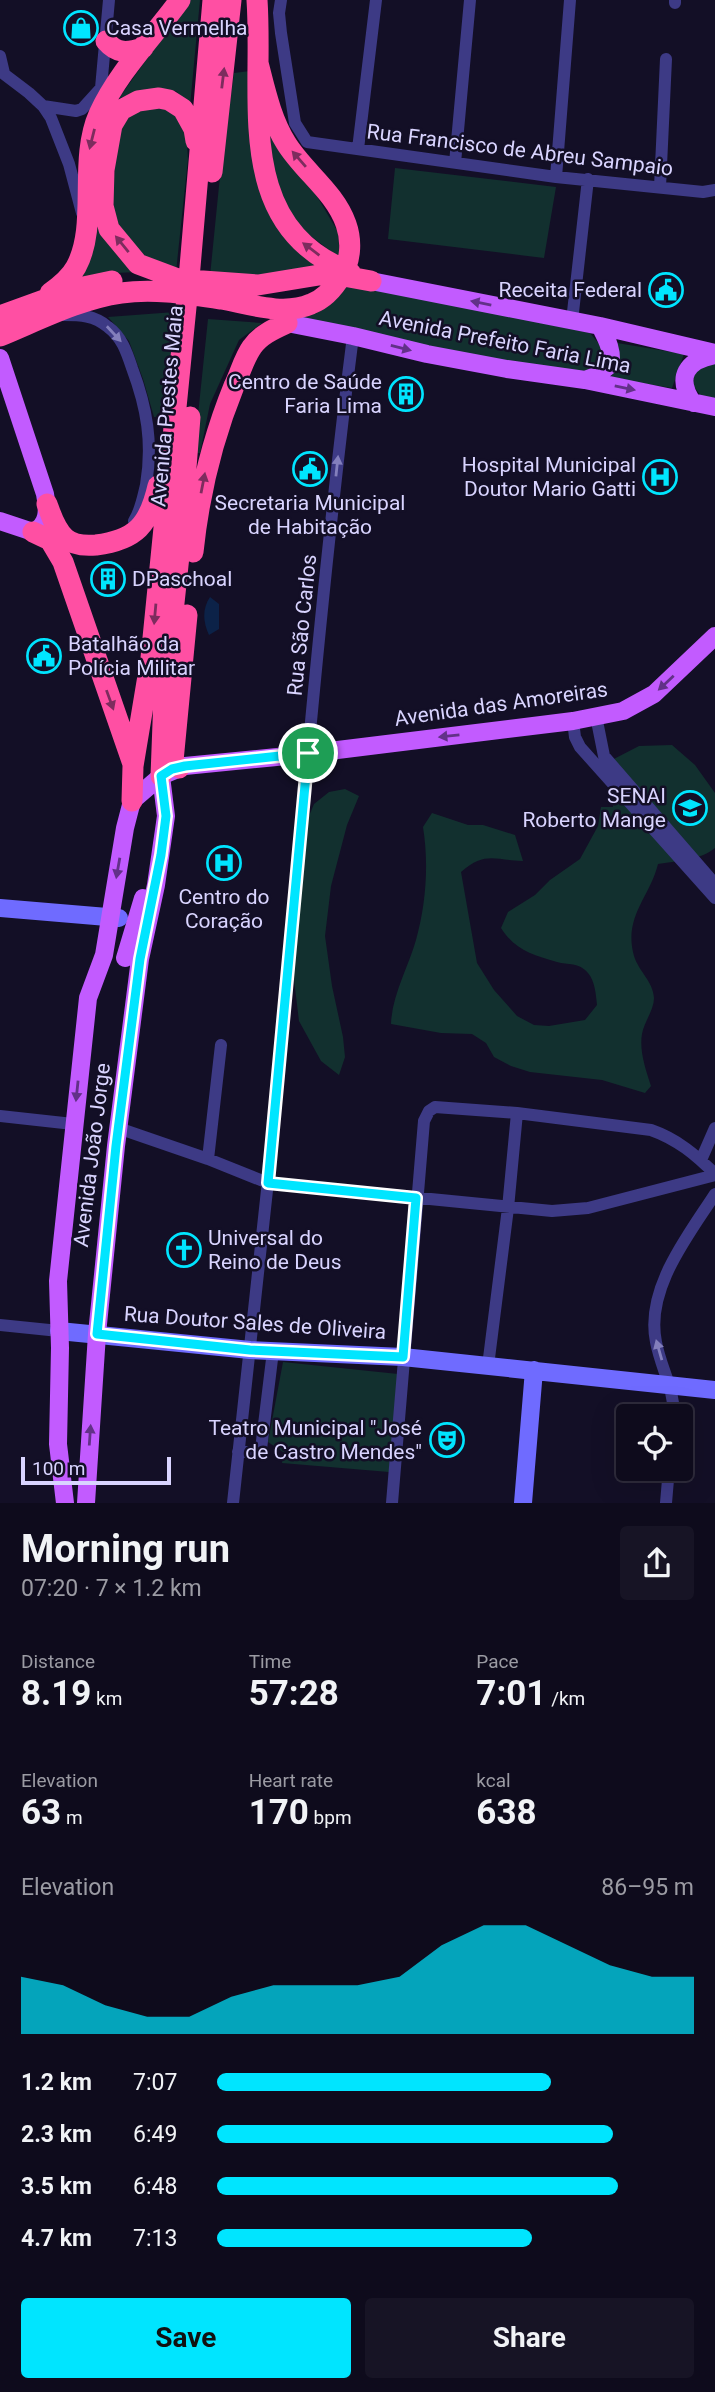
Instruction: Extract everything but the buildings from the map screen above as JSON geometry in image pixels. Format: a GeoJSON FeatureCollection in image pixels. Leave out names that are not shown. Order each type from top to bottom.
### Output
{"type":"FeatureCollection","features":[{"type":"Feature","properties":{"kind":"highway"},"geometry":{"type":"LineString","coordinates":[[46,308],[75,270],[81,257],[86,227],[88,154],[99,114],[143,48],[180,0]]}},
{"type":"Feature","properties":{"kind":"highway","name":"Avenida Prestes Maia"},"geometry":{"type":"LineString","coordinates":[[170,772],[164,697],[191,334],[190,271],[213,0]]}},
{"type":"Feature","properties":{"kind":"highway","name":"Avenida Prestes Maia"},"geometry":{"type":"LineString","coordinates":[[190,271],[231,0]]}},
{"type":"Feature","properties":{"kind":"highway"},"geometry":{"type":"LineString","coordinates":[[258,3],[258,63],[264,171],[274,205],[299,240],[336,267],[371,281]]}},
{"type":"Feature","properties":{"kind":"highway"},"geometry":{"type":"LineString","coordinates":[[106,41],[120,52],[143,48]]}},
{"type":"Feature","properties":{"kind":"highway"},"geometry":{"type":"LineString","coordinates":[[72,306],[119,293],[147,291],[172,292],[270,308],[296,308],[324,297],[344,270],[349,240],[346,224],[331,198],[287,146],[277,128],[258,63]]}},
{"type":"Feature","properties":{"kind":"highway"},"geometry":{"type":"LineString","coordinates":[[199,159],[194,129],[188,116],[183,109],[169,100],[138,101],[121,110],[112,125],[104,170],[103,206],[110,229],[138,264],[258,285],[319,275],[338,275],[371,281]]}},
{"type":"Feature","properties":{"kind":"highway"},"geometry":{"type":"LineString","coordinates":[[0,335],[74,289],[122,279],[190,271]]}},
{"type":"Feature","properties":{"kind":"highway"},"geometry":{"type":"LineString","coordinates":[[0,316],[72,306],[162,305],[287,323]]}},
{"type":"Feature","properties":{"kind":"highway"},"geometry":{"type":"LineString","coordinates":[[170,772],[193,546],[205,470],[223,412],[251,348],[260,337],[287,323]]}},
{"type":"Feature","properties":{"kind":"highway","name":"Avenida Prestes Maia"},"geometry":{"type":"LineString","coordinates":[[133,766],[151,658],[174,424],[191,334]]}},
{"type":"Feature","properties":{"kind":"highway"},"geometry":{"type":"LineString","coordinates":[[47,503],[56,526],[66,540],[91,546],[117,542],[136,531],[150,513],[159,484],[167,435],[174,424]]}},
{"type":"Feature","properties":{"kind":"highway"},"geometry":{"type":"LineString","coordinates":[[33,532],[50,540],[59,552],[133,766]]}},
{"type":"Feature","properties":{"kind":"highway"},"geometry":{"type":"LineString","coordinates":[[68,579],[73,561],[91,546]]}},
{"type":"Feature","properties":{"kind":"highway","name":"Avenida João Jorge"},"geometry":{"type":"LineString","coordinates":[[132,801],[133,766]]}},
{"type":"Feature","properties":{"kind":"main road","name":"Avenida Prefeito Faria Lima"},"geometry":{"type":"LineString","coordinates":[[371,281],[600,326],[715,354]]}},
{"type":"Feature","properties":{"kind":"main road","name":"Avenida Prefeito Faria Lima"},"geometry":{"type":"LineString","coordinates":[[287,323],[427,354],[585,380],[715,407]]}},
{"type":"Feature","properties":{"kind":"main road"},"geometry":{"type":"LineString","coordinates":[[585,380],[596,376],[611,364],[609,342],[600,326]]}},
{"type":"Feature","properties":{"kind":"main road"},"geometry":{"type":"LineString","coordinates":[[693,402],[687,395],[686,369],[693,362],[715,354]]}},
{"type":"Feature","properties":{"kind":"main road"},"geometry":{"type":"LineString","coordinates":[[0,358],[47,503],[46,520],[33,532],[0,521]]}},
{"type":"Feature","properties":{"kind":"main road","name":"Avenida das Amoreiras"},"geometry":{"type":"LineString","coordinates":[[308,753],[573,722],[623,711],[654,694],[715,636]]}},
{"type":"Feature","properties":{"kind":"main road"},"geometry":{"type":"LineString","coordinates":[[132,801],[170,772],[308,753]]}},
{"type":"Feature","properties":{"kind":"main road","name":"Avenida Prestes Maia"},"geometry":{"type":"LineString","coordinates":[[166,816],[170,772]]}},
{"type":"Feature","properties":{"kind":"main road","name":"Avenida João Jorge"},"geometry":{"type":"LineString","coordinates":[[65,1503],[58,1444],[58,1281],[88,998],[114,918],[125,828],[132,801]]}},
{"type":"Feature","properties":{"kind":"main road","name":"Avenida João Jorge"},"geometry":{"type":"LineString","coordinates":[[86,1503],[91,1334],[140,959],[166,816]]}},
{"type":"Feature","properties":{"kind":"main road"},"geometry":{"type":"LineString","coordinates":[[125,958],[136,920],[161,855]]}},
{"type":"Feature","properties":{"kind":"main road"},"geometry":{"type":"LineString","coordinates":[[0,908],[114,918]]}},
{"type":"Feature","properties":{"kind":"main road"},"geometry":{"type":"LineString","coordinates":[[88,998],[94,1028]]}},
{"type":"Feature","properties":{"kind":"main road"},"geometry":{"type":"LineString","coordinates":[[60,1340],[70,1341],[91,1334]]}},
{"type":"Feature","properties":{"kind":"main road","name":"Rua Doutor Sales de Oliveira"},"geometry":{"type":"LineString","coordinates":[[91,1334],[250,1350],[403,1357],[715,1390]]}},
{"type":"Feature","properties":{"kind":"main road"},"geometry":{"type":"LineString","coordinates":[[523,1503],[534,1370]]}},
{"type":"Feature","properties":{"kind":"street"},"geometry":{"type":"LineString","coordinates":[[43,106],[76,111],[82,109],[101,88],[109,0]]}},
{"type":"Feature","properties":{"kind":"street","name":"Rua Francisco de Abreu Sampaio"},"geometry":{"type":"LineString","coordinates":[[281,0],[281,33],[295,123],[307,142],[556,177],[703,192],[715,190]]}},
{"type":"Feature","properties":{"kind":"street"},"geometry":{"type":"LineString","coordinates":[[358,149],[376,0]]}},
{"type":"Feature","properties":{"kind":"street"},"geometry":{"type":"LineString","coordinates":[[455,163],[470,0]]}},
{"type":"Feature","properties":{"kind":"street"},"geometry":{"type":"LineString","coordinates":[[556,177],[570,0]]}},
{"type":"Feature","properties":{"kind":"street"},"geometry":{"type":"LineString","coordinates":[[0,56],[2,72],[43,106],[57,131],[86,227]]}},
{"type":"Feature","properties":{"kind":"street"},"geometry":{"type":"LineString","coordinates":[[660,187],[666,60]]}},
{"type":"Feature","properties":{"kind":"street"},"geometry":{"type":"LineString","coordinates":[[572,321],[588,179]]}},
{"type":"Feature","properties":{"kind":"street"},"geometry":{"type":"LineString","coordinates":[[46,308],[97,319],[110,328],[122,341],[144,403],[150,446],[144,491],[136,518],[117,542]]}},
{"type":"Feature","properties":{"kind":"street","name":"Rua São Carlos"},"geometry":{"type":"LineString","coordinates":[[233,1503],[268,1183],[341,429],[353,336]]}},
{"type":"Feature","properties":{"kind":"street"},"geometry":{"type":"LineString","coordinates":[[596,716],[604,756],[715,884]]}},
{"type":"Feature","properties":{"kind":"street"},"geometry":{"type":"LineString","coordinates":[[573,722],[575,737],[580,747],[715,898]]}},
{"type":"Feature","properties":{"kind":"street"},"geometry":{"type":"LineString","coordinates":[[208,1159],[221,1045]]}},
{"type":"Feature","properties":{"kind":"street"},"geometry":{"type":"LineString","coordinates":[[118,1128],[268,1183],[416,1198],[508,1208],[552,1212],[570,1211],[715,1175],[701,1160],[668,1136],[651,1130],[517,1113],[435,1107],[424,1121],[416,1198],[392,1503]]}},
{"type":"Feature","properties":{"kind":"street"},"geometry":{"type":"LineString","coordinates":[[488,1366],[517,1113]]}},
{"type":"Feature","properties":{"kind":"street"},"geometry":{"type":"LineString","coordinates":[[0,1116],[73,1124]]}},
{"type":"Feature","properties":{"kind":"street"},"geometry":{"type":"LineString","coordinates":[[701,1160],[715,1128]]}},
{"type":"Feature","properties":{"kind":"street"},"geometry":{"type":"LineString","coordinates":[[673,1404],[671,1386],[655,1342],[655,1317],[660,1290],[681,1246],[715,1194]]}},
{"type":"Feature","properties":{"kind":"street"},"geometry":{"type":"LineString","coordinates":[[0,1325],[60,1340]]}},
{"type":"Feature","properties":{"kind":"street"},"geometry":{"type":"LineString","coordinates":[[238,1452],[258,1452],[261,1449],[273,1351]]}},
{"type":"Feature","properties":{"kind":"street","name":"Avenida João Jorge"},"geometry":{"type":"LineString","coordinates":[[56,1503],[58,1444]]}},
{"type":"Feature","properties":{"kind":"street"},"geometry":{"type":"LineString","coordinates":[[666,1503],[668,1481]]}},
{"type":"Feature","properties":{"kind":"green space"},"geometry":{"type":"Polygon","coordinates":[[[189,0],[200,0],[190,106],[176,91],[149,91],[119,98],[189,0]]]}},
{"type":"Feature","properties":{"kind":"green space"},"geometry":{"type":"Polygon","coordinates":[[[250,71],[263,200],[325,268],[287,276],[210,276],[234,73],[250,71]]]}},
{"type":"Feature","properties":{"kind":"green space"},"geometry":{"type":"Polygon","coordinates":[[[154,105],[173,111],[186,131],[188,159],[176,272],[140,259],[114,225],[112,205],[117,134],[132,112],[154,105]]]}},
{"type":"Feature","properties":{"kind":"green space"},"geometry":{"type":"Polygon","coordinates":[[[268,129],[318,198],[338,232],[340,258],[296,225],[274,179],[268,129]]]}},
{"type":"Feature","properties":{"kind":"green space"},"geometry":{"type":"Polygon","coordinates":[[[395,168],[556,187],[544,258],[388,239],[395,168]]]}},
{"type":"Feature","properties":{"kind":"green space"},"geometry":{"type":"Polygon","coordinates":[[[95,216],[138,272],[114,273],[73,281],[95,216]]]}},
{"type":"Feature","properties":{"kind":"green space"},"geometry":{"type":"Polygon","coordinates":[[[348,283],[590,333],[605,351],[598,365],[580,373],[429,347],[296,317],[348,283]]]}},
{"type":"Feature","properties":{"kind":"green space"},"geometry":{"type":"Polygon","coordinates":[[[175,312],[168,418],[154,417],[129,341],[108,317],[175,312]]]}},
{"type":"Feature","properties":{"kind":"green space"},"geometry":{"type":"Polygon","coordinates":[[[208,319],[262,323],[239,340],[210,404],[200,453],[194,453],[208,319]]]}},
{"type":"Feature","properties":{"kind":"green space"},"geometry":{"type":"Polygon","coordinates":[[[617,343],[684,354],[672,388],[610,378],[621,363],[617,343]]]}},
{"type":"Feature","properties":{"kind":"green space"},"geometry":{"type":"Polygon","coordinates":[[[715,362],[715,399],[701,396],[693,385],[694,374],[701,366],[715,362]]]}},
{"type":"Feature","properties":{"kind":"green space"},"geometry":{"type":"Polygon","coordinates":[[[672,745],[695,765],[715,793],[715,848],[695,858],[658,864],[635,918],[632,930],[634,956],[654,998],[641,1040],[651,1086],[645,1093],[602,1080],[530,1072],[511,1066],[494,1057],[486,1043],[472,1034],[441,1033],[391,1024],[394,1003],[416,940],[422,912],[426,884],[423,827],[432,813],[468,825],[483,825],[515,835],[523,861],[484,859],[469,865],[461,872],[477,963],[494,990],[517,1016],[534,1025],[549,1026],[585,1020],[597,1005],[594,984],[585,969],[525,951],[512,942],[501,928],[508,912],[535,895],[550,880],[580,859],[598,826],[601,807],[613,807],[608,776],[610,761],[639,746],[672,745]]]}},
{"type":"Feature","properties":{"kind":"green space"},"geometry":{"type":"Polygon","coordinates":[[[345,789],[359,796],[347,825],[331,886],[325,936],[343,1037],[345,1057],[339,1075],[321,1061],[299,1021],[293,971],[302,833],[314,804],[329,792],[345,789]]]}},
{"type":"Feature","properties":{"kind":"green space"},"geometry":{"type":"Polygon","coordinates":[[[283,1362],[398,1374],[389,1472],[282,1463],[283,1452],[268,1442],[283,1362]]]}},
{"type":"Feature","properties":{"kind":"water"},"geometry":{"type":"Polygon","coordinates":[[[210,597],[219,604],[219,629],[209,635],[204,616],[210,597]]]}},
{"type":"Feature","properties":{"kind":"place","name":"Casa Vermelha"},"geometry":{"type":"Point","coordinates":[81,28]}},
{"type":"Feature","properties":{"kind":"place","name":"Receita Federal"},"geometry":{"type":"Point","coordinates":[666,290]}},
{"type":"Feature","properties":{"kind":"place","name":"Centro de Saúde Faria Lima"},"geometry":{"type":"Point","coordinates":[406,394]}},
{"type":"Feature","properties":{"kind":"place","name":"Secretaria Municipal de Habitação"},"geometry":{"type":"Point","coordinates":[310,469]}},
{"type":"Feature","properties":{"kind":"place","name":"Hospital Municipal Doutor Mario Gatti"},"geometry":{"type":"Point","coordinates":[660,477]}},
{"type":"Feature","properties":{"kind":"place","name":"DPaschoal"},"geometry":{"type":"Point","coordinates":[108,579]}},
{"type":"Feature","properties":{"kind":"place","name":"Batalhão da Polícia Militar"},"geometry":{"type":"Point","coordinates":[44,656]}},
{"type":"Feature","properties":{"kind":"place","name":"SENAI Roberto Mange"},"geometry":{"type":"Point","coordinates":[690,808]}},
{"type":"Feature","properties":{"kind":"place","name":"Centro do Coração"},"geometry":{"type":"Point","coordinates":[224,863]}},
{"type":"Feature","properties":{"kind":"place","name":"Universal do Reino de Deus"},"geometry":{"type":"Point","coordinates":[184,1250]}},
{"type":"Feature","properties":{"kind":"place","name":"Teatro Municipal \"José de Castro Mendes\""},"geometry":{"type":"Point","coordinates":[447,1440]}},
{"type":"Feature","properties":{"kind":"route"},"geometry":{"type":"LineString","coordinates":[[308,753],[268,1183],[416,1198],[403,1357],[250,1350],[97,1334],[116,1146],[140,959],[156,885],[166,816],[161,776],[172,769],[185,766],[308,753]]}}]}
